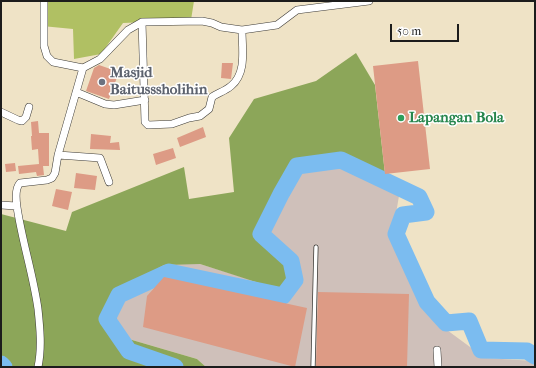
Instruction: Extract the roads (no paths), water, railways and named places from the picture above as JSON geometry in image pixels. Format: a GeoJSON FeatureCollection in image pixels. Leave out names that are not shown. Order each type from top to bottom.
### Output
{"type":"FeatureCollection","features":[{"type":"Feature","properties":{"kind":"street"},"geometry":{"type":"LineString","coordinates":[[44,1],[44,46],[47,56],[53,62],[83,68],[100,59],[128,30],[142,22],[202,21],[221,27],[242,30],[277,25],[297,10],[369,1]]}},
{"type":"Feature","properties":{"kind":"street"},"geometry":{"type":"LineString","coordinates":[[142,22],[145,122],[148,125],[172,124],[200,116],[207,112],[212,97],[231,86],[240,74],[242,66],[242,30]]}},
{"type":"Feature","properties":{"kind":"street"},"geometry":{"type":"LineString","coordinates":[[38,367],[40,357],[40,335],[38,308],[16,206],[17,187],[18,184],[47,180],[52,178],[55,173],[58,155],[83,68]]}},
{"type":"Feature","properties":{"kind":"street"},"geometry":{"type":"LineString","coordinates":[[76,92],[105,104],[114,105],[145,100]]}},
{"type":"Feature","properties":{"kind":"street"},"geometry":{"type":"LineString","coordinates":[[1,112],[22,121],[26,117],[29,107]]}},
{"type":"Feature","properties":{"kind":"street"},"geometry":{"type":"LineString","coordinates":[[58,155],[100,158],[109,182]]}},
{"type":"Feature","properties":{"kind":"street"},"geometry":{"type":"LineString","coordinates":[[1,205],[16,206]]}},
{"type":"Feature","properties":{"kind":"street"},"geometry":{"type":"LineString","coordinates":[[437,350],[438,367]]}},
{"type":"Feature","properties":{"kind":"lane"},"geometry":{"type":"LineString","coordinates":[[314,367],[316,247]]}},
{"type":"Feature","properties":{"kind":"waterway"},"geometry":{"type":"LineString","coordinates":[[175,367],[129,351],[107,319],[119,295],[169,272],[283,296],[295,280],[291,261],[261,234],[297,166],[341,160],[419,197],[426,212],[403,215],[396,234],[427,302],[446,323],[469,321],[481,350],[527,351],[535,356]]}},
{"type":"Feature","properties":{"kind":"waterway"},"geometry":{"type":"LineString","coordinates":[[1,364],[4,367]]}},
{"type":"Feature","properties":{"kind":"place","name":"Masjid Baitusssholihin"},"geometry":{"type":"Point","coordinates":[102,82]}},
{"type":"Feature","properties":{"kind":"place","name":"Lapangan Bola"},"geometry":{"type":"Point","coordinates":[401,118]}}]}
